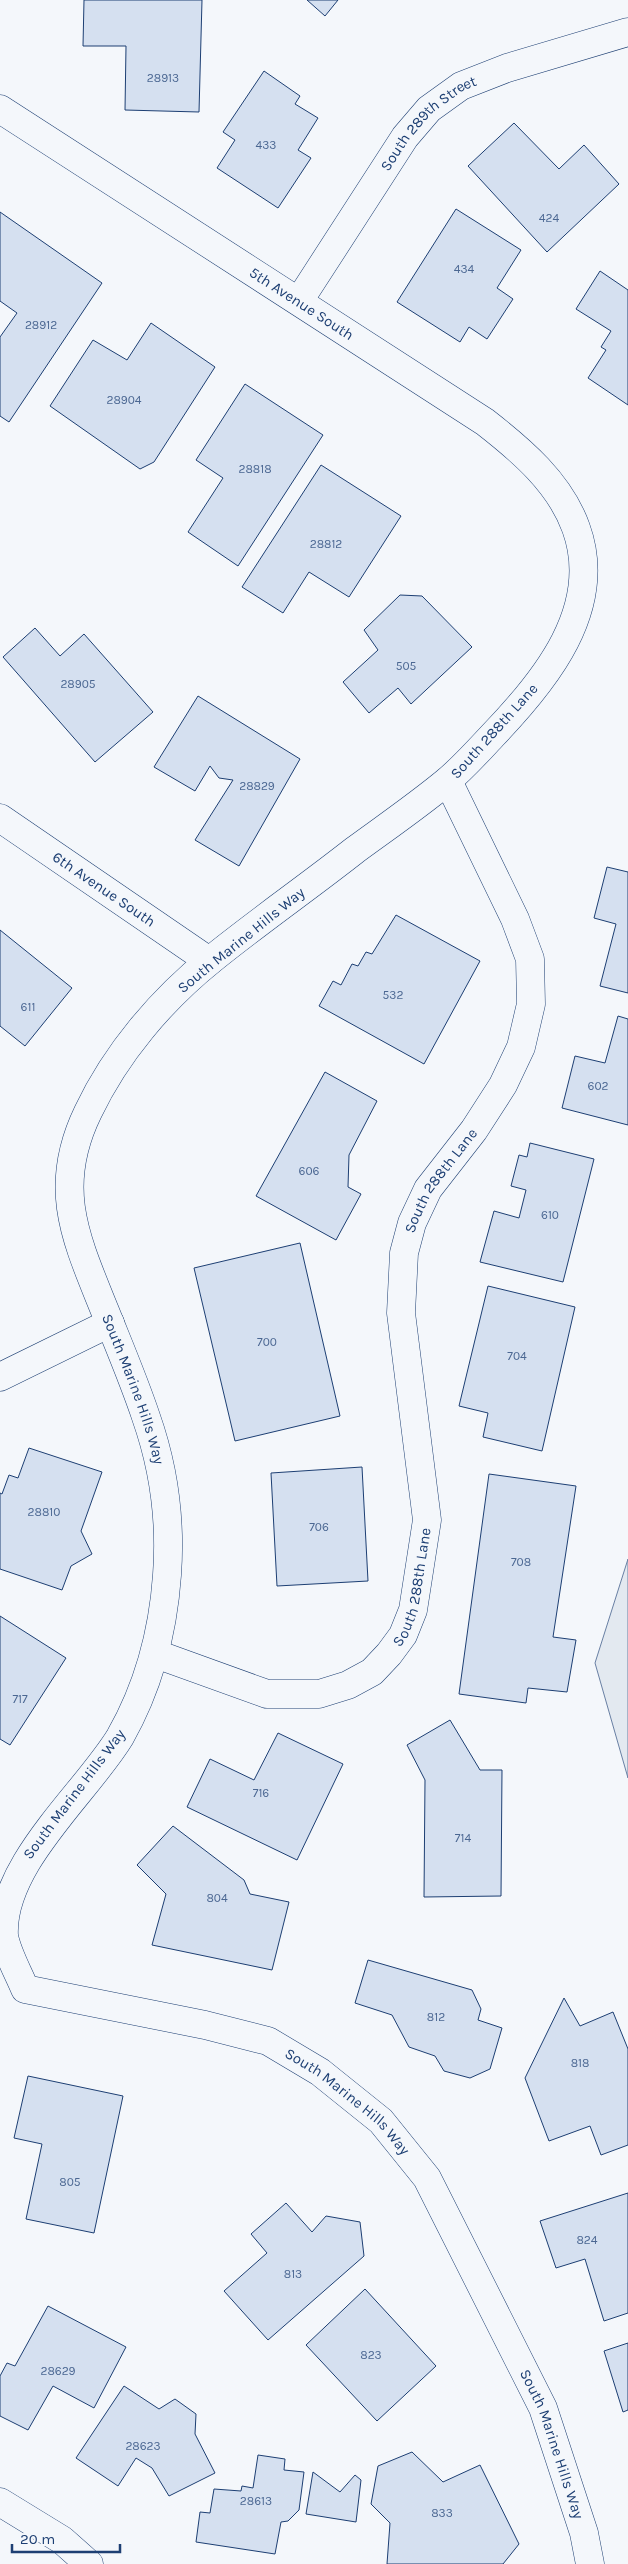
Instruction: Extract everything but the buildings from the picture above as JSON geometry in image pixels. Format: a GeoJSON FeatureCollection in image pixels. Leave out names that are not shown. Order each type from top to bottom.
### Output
{"type":"FeatureCollection","features":[{"type":"Feature","properties":{"kind":"street","name":"South 289th Street"},"geometry":{"type":"LineString","coordinates":[[299,301],[406,137],[429,109],[462,86],[498,71],[627,36]]}},
{"type":"Feature","properties":{"kind":"street","name":"5th Avenue South"},"geometry":{"type":"LineString","coordinates":[[0,109],[484,422],[516,446],[542,473],[561,498],[576,526]]}},
{"type":"Feature","properties":{"kind":"street","name":"South 288th Lane"},"geometry":{"type":"LineString","coordinates":[[156,1654],[267,1694],[319,1694],[348,1685],[372,1672],[389,1654],[402,1635],[413,1610],[427,1520],[400,1313],[404,1253],[412,1223],[428,1189],[474,1130],[503,1085],[521,1047],[531,1004],[530,959],[518,927],[448,780],[515,711],[553,663],[570,634],[583,582],[582,550],[576,526]]}},
{"type":"Feature","properties":{"kind":"street","name":"South Marine Hills Way"},"geometry":{"type":"LineString","coordinates":[[448,780],[210,961],[171,996],[136,1036],[105,1081],[88,1112],[73,1147],[68,1188],[72,1223],[148,1421],[166,1496],[168,1561],[164,1613],[156,1654],[138,1699],[118,1739],[30,1850],[13,1879],[5,1906],[4,1936],[12,1989],[205,2025],[268,2041],[320,2072],[381,2122],[427,2178],[542,2408],[584,2533],[590,2564]]}},
{"type":"Feature","properties":{"kind":"street","name":"6th Avenue South"},"geometry":{"type":"LineString","coordinates":[[0,818],[210,961]]}},
{"type":"Feature","properties":{"kind":"street"},"geometry":{"type":"LineString","coordinates":[[0,1376],[110,1323]]}},
{"type":"Feature","properties":{"kind":"street"},"geometry":{"type":"LineString","coordinates":[[0,2502],[62,2540],[89,2564]]}},
{"type":"Feature","properties":{"kind":"shaded area"},"geometry":{"type":"Polygon","coordinates":[[[628,1559],[628,1778],[595,1663],[628,1559]]]}}]}
